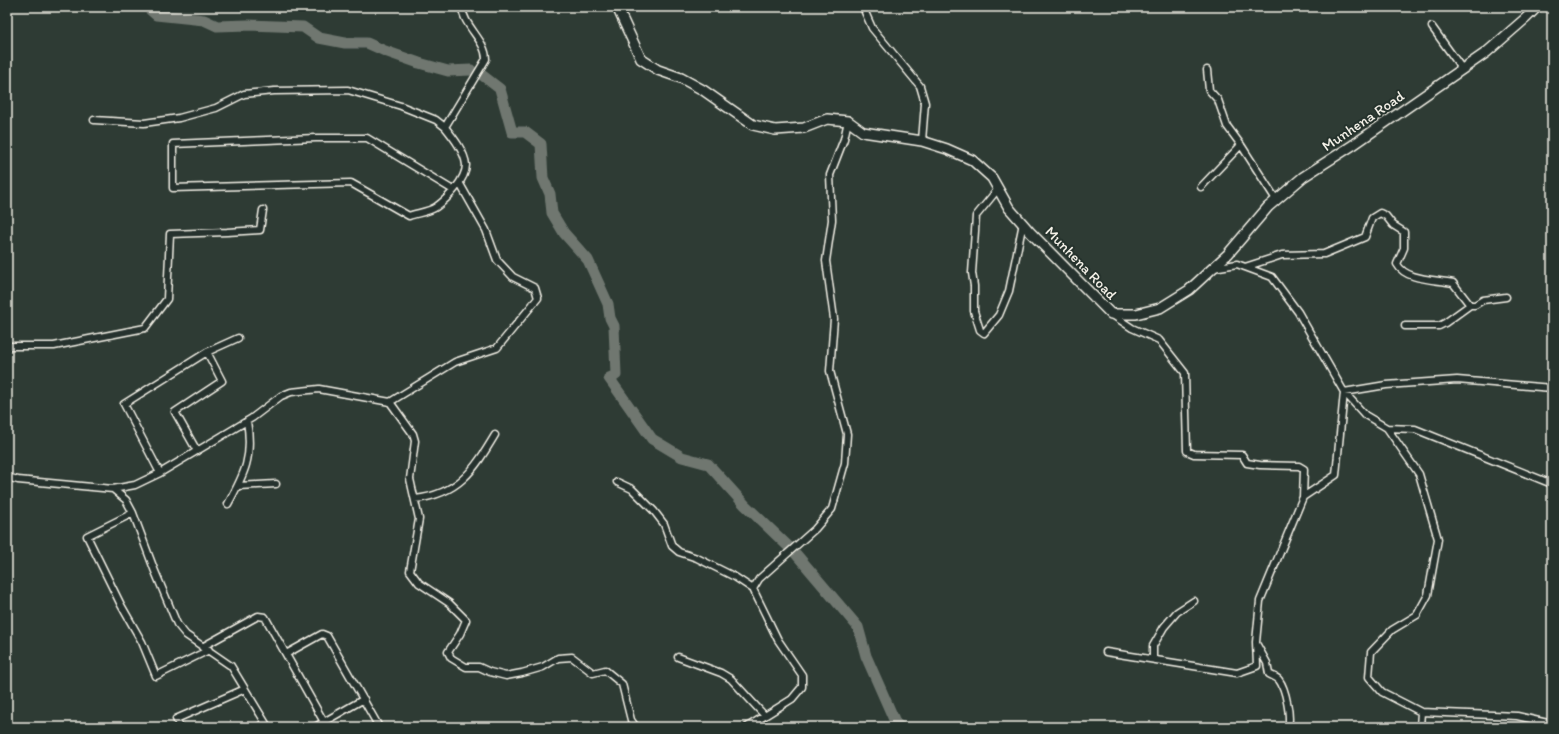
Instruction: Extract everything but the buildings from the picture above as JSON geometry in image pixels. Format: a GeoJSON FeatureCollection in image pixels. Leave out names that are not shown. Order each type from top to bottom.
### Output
{"type":"FeatureCollection","features":[{"type":"Feature","properties":{"kind":"street"},"geometry":{"type":"LineString","coordinates":[[445,127],[486,59],[486,52],[471,28],[462,11],[462,7]]}},
{"type":"Feature","properties":{"kind":"street"},"geometry":{"type":"LineString","coordinates":[[865,7],[865,12],[872,28],[920,86],[925,103],[922,141]]}},
{"type":"Feature","properties":{"kind":"street","name":"Munhena Road"},"geometry":{"type":"LineString","coordinates":[[848,120],[863,132],[922,141],[947,149],[972,160],[992,178],[1010,208],[1023,223],[1111,314],[1136,314],[1160,308],[1189,290],[1228,254],[1268,207],[1303,177],[1463,70],[1487,52],[1537,7]]}},
{"type":"Feature","properties":{"kind":"street"},"geometry":{"type":"LineString","coordinates":[[620,8],[641,58],[658,70],[680,78],[703,90],[753,124],[775,130],[804,128],[827,119],[848,120],[844,139],[830,175],[832,220],[826,261],[834,319],[830,371],[847,434],[845,463],[832,509],[810,534],[759,579],[753,589]]}},
{"type":"Feature","properties":{"kind":"street"},"geometry":{"type":"LineString","coordinates":[[1432,27],[1463,70]]}},
{"type":"Feature","properties":{"kind":"street"},"geometry":{"type":"LineString","coordinates":[[1207,70],[1209,90],[1218,100],[1227,126],[1277,200]]}},
{"type":"Feature","properties":{"kind":"street"},"geometry":{"type":"LineString","coordinates":[[94,120],[144,123],[179,118],[216,108],[244,94],[274,91],[348,90],[400,106],[436,120],[445,127],[459,146],[466,165],[460,184],[435,208],[409,216],[350,183],[173,188],[173,144],[316,138],[367,138],[453,190]]}},
{"type":"Feature","properties":{"kind":"street"},"geometry":{"type":"LineString","coordinates":[[1201,188],[1241,145]]}},
{"type":"Feature","properties":{"kind":"street"},"geometry":{"type":"LineString","coordinates":[[390,402],[455,362],[498,348],[538,298],[535,288],[513,277],[497,260],[486,230],[460,184]]}},
{"type":"Feature","properties":{"kind":"street"},"geometry":{"type":"LineString","coordinates":[[998,189],[976,216],[974,231],[972,273],[974,286],[974,311],[980,330],[984,332],[999,314],[1008,291],[1023,223]]}},
{"type":"Feature","properties":{"kind":"street"},"geometry":{"type":"LineString","coordinates":[[7,346],[54,346],[145,328],[167,299],[170,234],[260,230],[264,210]]}},
{"type":"Feature","properties":{"kind":"street"},"geometry":{"type":"LineString","coordinates":[[1245,267],[1282,255],[1324,254],[1365,237],[1372,218],[1380,213],[1386,216],[1393,225],[1404,232],[1404,248],[1397,264],[1400,270],[1422,280],[1436,279],[1452,283],[1470,305]]}},
{"type":"Feature","properties":{"kind":"street"},"geometry":{"type":"LineString","coordinates":[[1213,268],[1237,264],[1272,277],[1298,312],[1344,392],[1366,415],[1387,428],[1419,474],[1438,538],[1428,595],[1416,615],[1392,630],[1371,652],[1370,677],[1382,692],[1420,712],[1517,716],[1552,724]]}},
{"type":"Feature","properties":{"kind":"street"},"geometry":{"type":"LineString","coordinates":[[1405,326],[1439,326],[1470,305],[1475,305],[1483,300],[1506,297]]}},
{"type":"Feature","properties":{"kind":"street"},"geometry":{"type":"LineString","coordinates":[[1106,652],[1237,673],[1257,666],[1256,642],[1260,602],[1303,497],[1304,469],[1299,466],[1260,465],[1247,463],[1242,455],[1194,454],[1188,451],[1185,373],[1159,340],[1132,328],[1111,314]]}},
{"type":"Feature","properties":{"kind":"street"},"geometry":{"type":"LineString","coordinates":[[160,473],[124,404],[207,352],[238,338]]}},
{"type":"Feature","properties":{"kind":"street"},"geometry":{"type":"LineString","coordinates":[[197,451],[175,412],[222,381],[207,352]]}},
{"type":"Feature","properties":{"kind":"street"},"geometry":{"type":"LineString","coordinates":[[1344,392],[1386,385],[1457,380],[1552,388]]}},
{"type":"Feature","properties":{"kind":"street"},"geometry":{"type":"LineString","coordinates":[[7,477],[18,480],[113,490],[135,485],[160,473],[247,421],[281,396],[291,392],[319,389],[390,402],[413,434],[415,440],[410,479],[419,518],[410,571],[419,584],[449,603],[466,620],[460,634],[448,652],[451,658],[466,667],[480,667],[490,672],[506,676],[543,667],[558,658],[572,657],[593,673],[605,670],[622,684],[631,720],[636,727]]}},
{"type":"Feature","properties":{"kind":"street"},"geometry":{"type":"LineString","coordinates":[[1303,497],[1336,475],[1344,392]]}},
{"type":"Feature","properties":{"kind":"street"},"geometry":{"type":"LineString","coordinates":[[228,504],[244,475],[248,458],[249,435],[247,421]]}},
{"type":"Feature","properties":{"kind":"street"},"geometry":{"type":"LineString","coordinates":[[1387,428],[1415,429],[1552,484]]}},
{"type":"Feature","properties":{"kind":"street"},"geometry":{"type":"LineString","coordinates":[[414,499],[430,497],[443,492],[464,479],[478,464],[495,435]]}},
{"type":"Feature","properties":{"kind":"street"},"geometry":{"type":"LineString","coordinates":[[617,482],[632,489],[654,511],[664,524],[672,546],[679,552],[697,558],[735,577],[753,589],[778,640],[802,675],[802,687],[792,699],[747,727]]}},
{"type":"Feature","properties":{"kind":"street"},"geometry":{"type":"LineString","coordinates":[[238,486],[276,484]]}},
{"type":"Feature","properties":{"kind":"street"},"geometry":{"type":"LineString","coordinates":[[113,490],[126,500],[133,513],[177,624],[186,635],[231,666],[267,725],[258,727]]}},
{"type":"Feature","properties":{"kind":"street"},"geometry":{"type":"LineString","coordinates":[[133,513],[86,536],[121,605],[142,642],[156,676],[206,648],[258,616],[265,618],[324,724]]}},
{"type":"Feature","properties":{"kind":"street"},"geometry":{"type":"LineString","coordinates":[[1153,659],[1153,646],[1164,627],[1177,612],[1194,602]]}},
{"type":"Feature","properties":{"kind":"street"},"geometry":{"type":"LineString","coordinates":[[286,654],[322,634],[327,636],[379,727]]}},
{"type":"Feature","properties":{"kind":"street"},"geometry":{"type":"LineString","coordinates":[[1256,642],[1266,663],[1268,674],[1278,679],[1284,691],[1290,721],[1288,727]]}},
{"type":"Feature","properties":{"kind":"street"},"geometry":{"type":"LineString","coordinates":[[678,657],[721,673],[731,679],[765,716]]}},
{"type":"Feature","properties":{"kind":"street"},"geometry":{"type":"LineString","coordinates":[[180,727],[176,719],[245,689]]}},
{"type":"Feature","properties":{"kind":"street"},"geometry":{"type":"LineString","coordinates":[[316,727],[324,724],[364,700]]}},
{"type":"Feature","properties":{"kind":"street"},"geometry":{"type":"LineString","coordinates":[[1420,712],[1420,727]]}},
{"type":"Feature","properties":{"kind":"waterway"},"geometry":{"type":"LineString","coordinates":[[147,7],[156,15],[204,20],[217,26],[248,25],[303,27],[319,38],[345,43],[367,43],[419,63],[448,71],[471,70]]}},
{"type":"Feature","properties":{"kind":"waterway"},"geometry":{"type":"LineString","coordinates":[[482,75],[500,89],[512,132],[525,132],[541,144],[543,178],[550,194],[552,213],[564,233],[588,260],[608,304],[610,318],[614,326],[616,375],[609,378],[652,439],[682,457],[708,464],[745,505],[790,548]]}},
{"type":"Feature","properties":{"kind":"waterway"},"geometry":{"type":"LineString","coordinates":[[796,554],[858,627],[866,656],[896,724],[901,727]]}}]}
